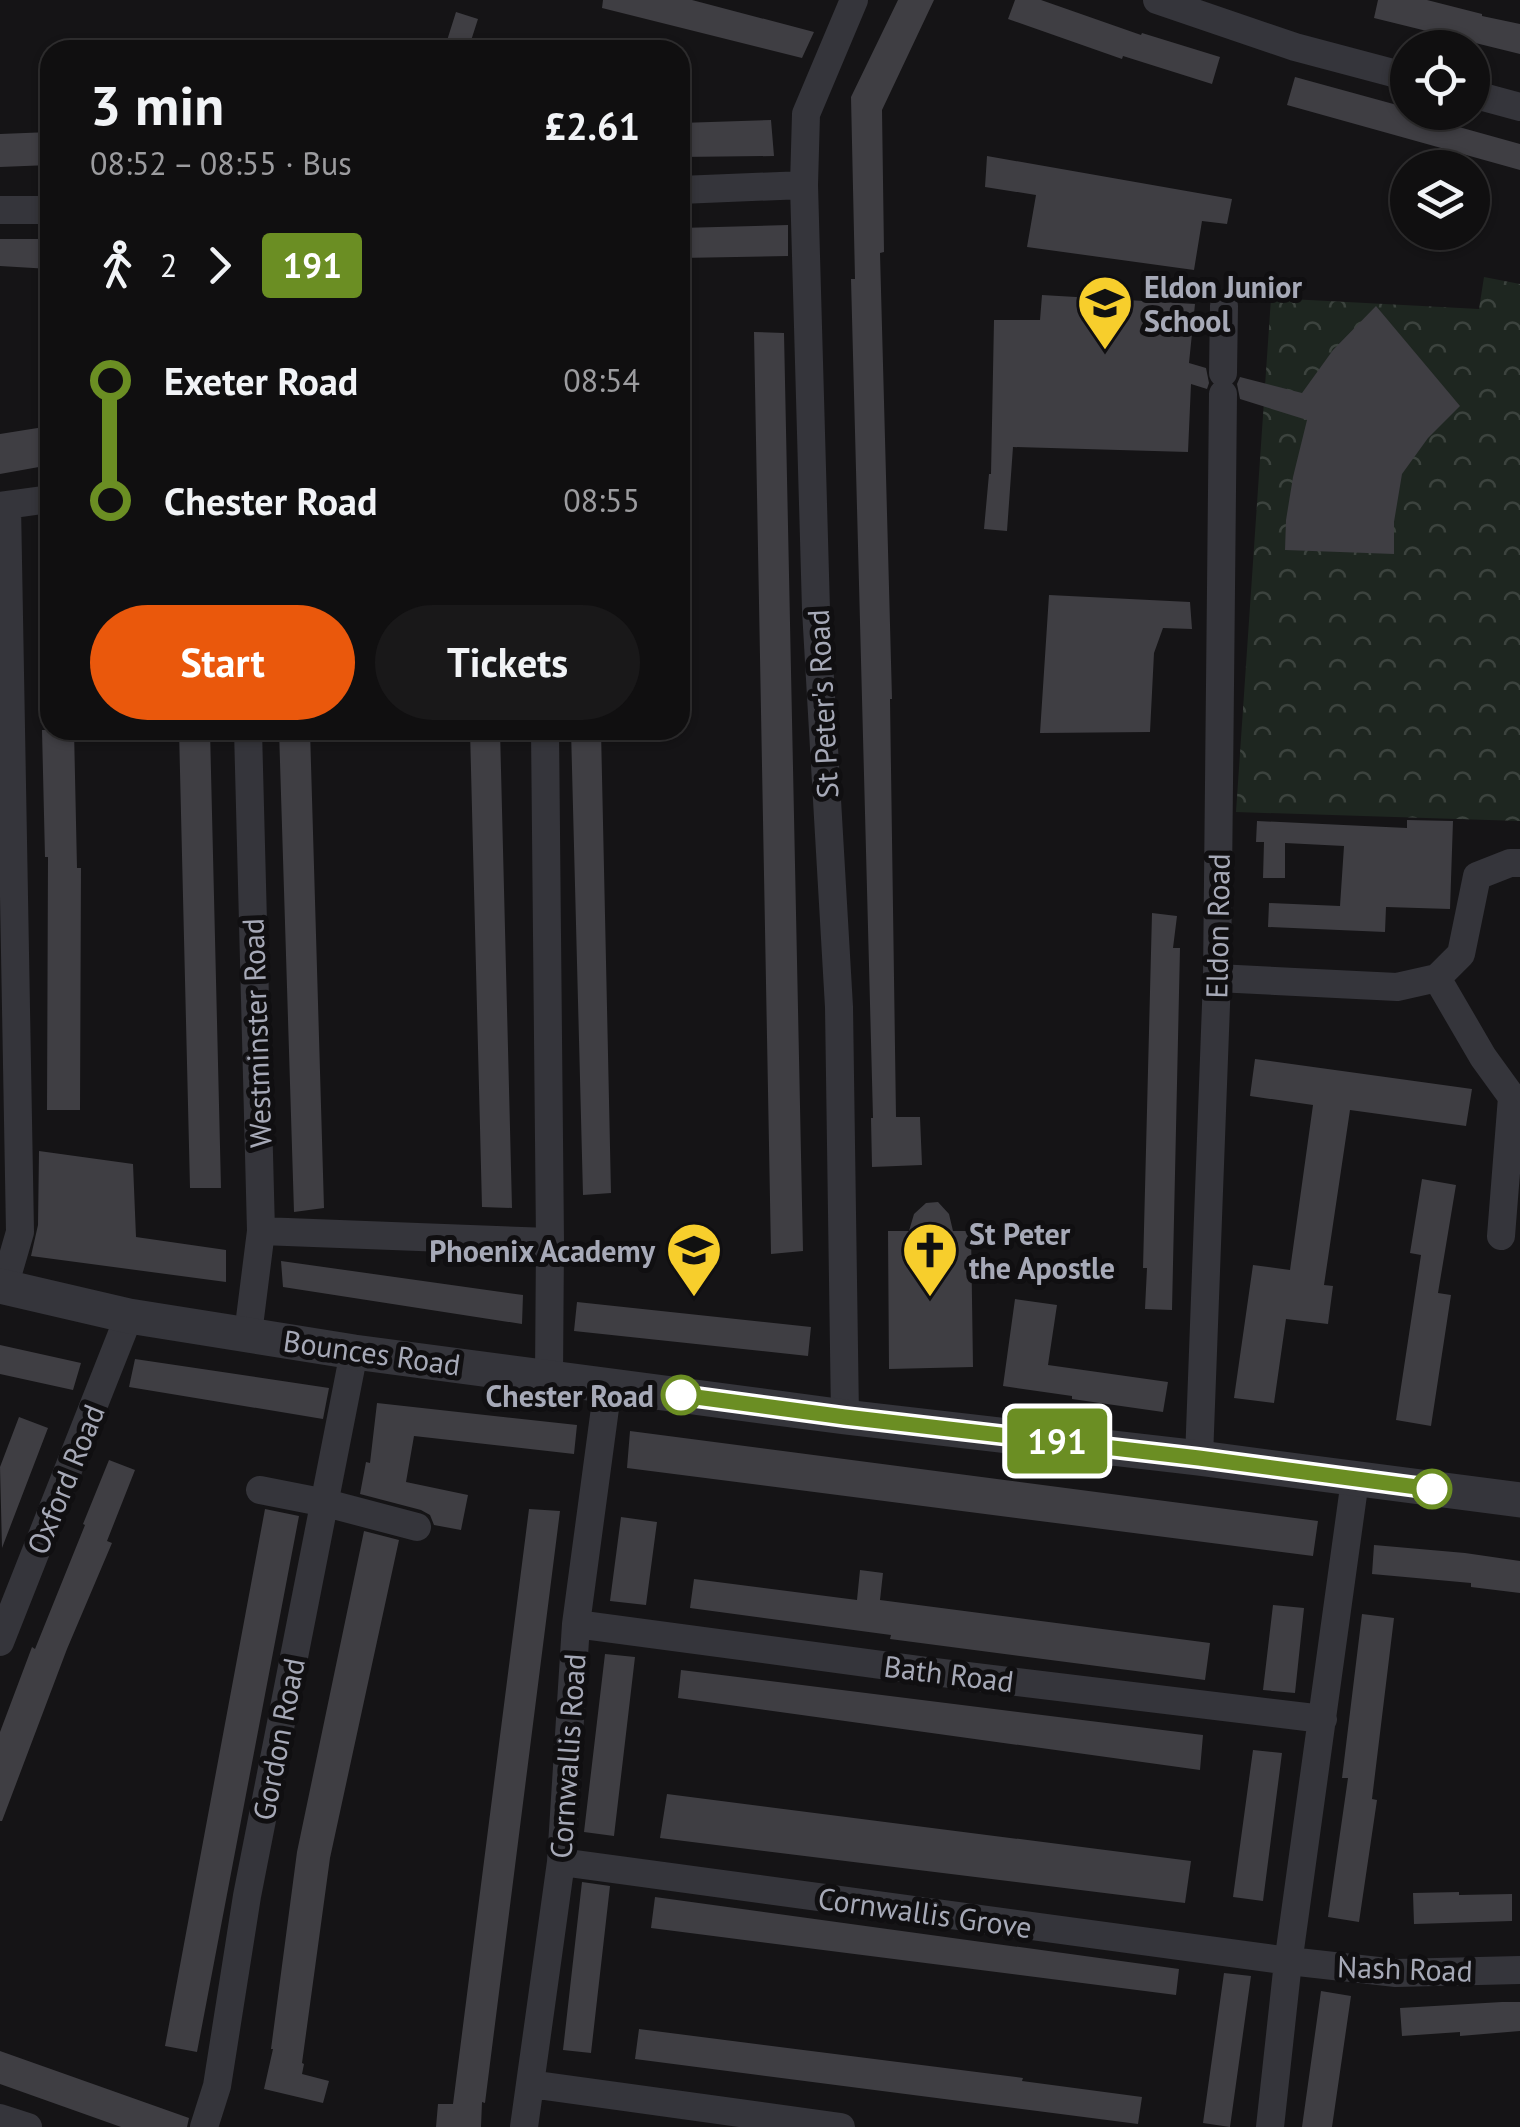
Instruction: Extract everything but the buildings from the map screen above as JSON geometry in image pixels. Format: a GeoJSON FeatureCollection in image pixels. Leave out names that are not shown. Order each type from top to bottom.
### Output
{"type":"FeatureCollection","features":[{"type":"Feature","properties":{"kind":"street"},"geometry":{"type":"LineString","coordinates":[[1157,0],[1295,47],[1390,72]]}},
{"type":"Feature","properties":{"kind":"street","name":"St Peter's Road"},"geometry":{"type":"LineString","coordinates":[[845,1417],[839,1007],[816,610],[804,185],[806,114],[848,1]]}},
{"type":"Feature","properties":{"kind":"street"},"geometry":{"type":"LineString","coordinates":[[1490,99],[1520,107]]}},
{"type":"Feature","properties":{"kind":"street"},"geometry":{"type":"LineString","coordinates":[[690,190],[804,185]]}},
{"type":"Feature","properties":{"kind":"street"},"geometry":{"type":"LineString","coordinates":[[0,210],[40,210]]}},
{"type":"Feature","properties":{"kind":"street","name":"Eldon Road"},"geometry":{"type":"LineString","coordinates":[[1199,1458],[1218,978],[1224,306]]}},
{"type":"Feature","properties":{"kind":"street"},"geometry":{"type":"LineString","coordinates":[[2,1286],[20,1232],[4,505],[40,501]]}},
{"type":"Feature","properties":{"kind":"street","name":"Westminster Road"},"geometry":{"type":"LineString","coordinates":[[248,740],[261,1232],[248,1334]]}},
{"type":"Feature","properties":{"kind":"street"},"geometry":{"type":"LineString","coordinates":[[545,740],[548,1376]]}},
{"type":"Feature","properties":{"kind":"street"},"geometry":{"type":"LineString","coordinates":[[1218,978],[1397,987],[1437,978],[1461,954],[1477,876],[1520,863]]}},
{"type":"Feature","properties":{"kind":"street"},"geometry":{"type":"LineString","coordinates":[[1437,978],[1483,1058],[1512,1097],[1500,1236]]}},
{"type":"Feature","properties":{"kind":"street"},"geometry":{"type":"LineString","coordinates":[[1483,1058],[1520,1072]]}},
{"type":"Feature","properties":{"kind":"street"},"geometry":{"type":"LineString","coordinates":[[261,1232],[550,1242]]}},
{"type":"Feature","properties":{"kind":"street","name":"Bounces Road"},"geometry":{"type":"LineString","coordinates":[[2,1286],[129,1316],[354,1352],[1520,1500]]}},
{"type":"Feature","properties":{"kind":"street","name":"Oxford Road"},"geometry":{"type":"LineString","coordinates":[[0,1642],[129,1316]]}},
{"type":"Feature","properties":{"kind":"street","name":"Gordon Road"},"geometry":{"type":"LineString","coordinates":[[204,2127],[217,2086],[247,1896],[354,1352]]}},
{"type":"Feature","properties":{"kind":"street","name":"Cornwallis Road"},"geometry":{"type":"LineString","coordinates":[[524,2127],[561,1862],[576,1624],[608,1386]]}},
{"type":"Feature","properties":{"kind":"street"},"geometry":{"type":"LineString","coordinates":[[1270,2127],[1355,1480]]}},
{"type":"Feature","properties":{"kind":"street"},"geometry":{"type":"LineString","coordinates":[[260,1490],[417,1527]]}},
{"type":"Feature","properties":{"kind":"street","name":"Bath Road"},"geometry":{"type":"LineString","coordinates":[[576,1624],[1323,1720]]}},
{"type":"Feature","properties":{"kind":"street","name":"Cornwallis Grove"},"geometry":{"type":"LineString","coordinates":[[561,1862],[1290,1961]]}},
{"type":"Feature","properties":{"kind":"street","name":"Nash Road"},"geometry":{"type":"LineString","coordinates":[[1290,1961],[1396,1973],[1520,1970]]}},
{"type":"Feature","properties":{"kind":"street"},"geometry":{"type":"LineString","coordinates":[[530,2084],[841,2127]]}},
{"type":"Feature","properties":{"kind":"street"},"geometry":{"type":"LineString","coordinates":[[0,2118],[28,2127]]}},
{"type":"Feature","properties":{"kind":"green space"},"geometry":{"type":"Polygon","coordinates":[[[1484,277],[1520,284],[1520,821],[1236,812],[1271,298],[1479,309],[1484,277]]]}},
{"type":"Feature","properties":{"kind":"bus line","name":"191"},"geometry":{"type":"LineString","coordinates":[[681,1395],[1432,1489]]}},
{"type":"Feature","properties":{"kind":"place","name":"Eldon Junior School"},"geometry":{"type":"Point","coordinates":[1105,352]}},
{"type":"Feature","properties":{"kind":"place","name":"Phoenix Academy"},"geometry":{"type":"Point","coordinates":[694,1299]}},
{"type":"Feature","properties":{"kind":"place","name":"St Peter the Apostle"},"geometry":{"type":"Point","coordinates":[930,1299]}},
{"type":"Feature","properties":{"kind":"place","name":"Chester Road"},"geometry":{"type":"Point","coordinates":[681,1395]}}]}
